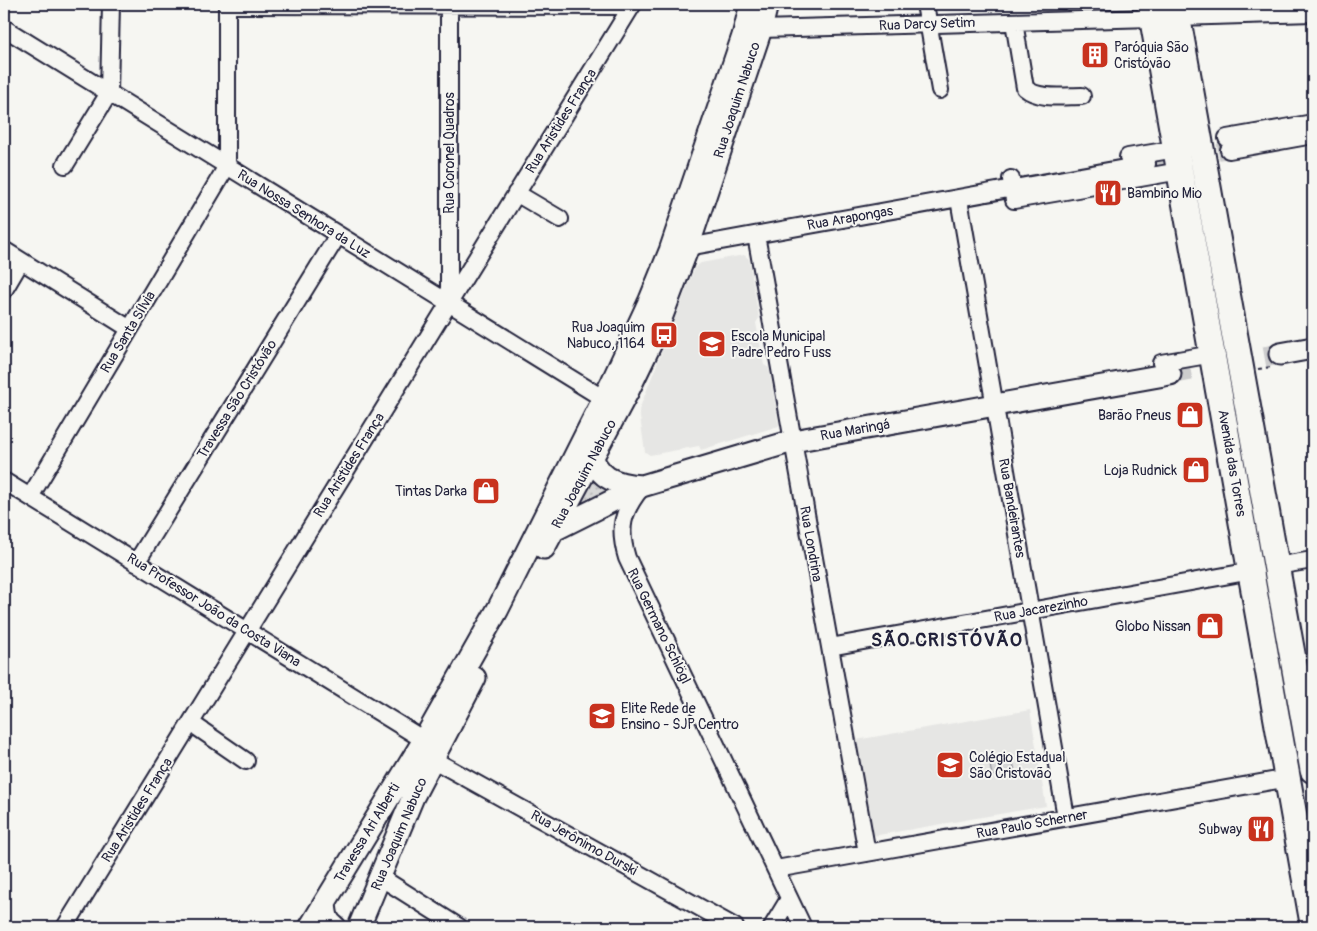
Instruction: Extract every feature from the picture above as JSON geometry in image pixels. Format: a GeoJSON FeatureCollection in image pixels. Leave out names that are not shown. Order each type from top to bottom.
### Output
{"type":"FeatureCollection","features":[{"type":"Feature","properties":{"kind":"highway","name":"Avenida das Torres"},"geometry":{"type":"LineString","coordinates":[[1176,10],[1313,770]]}},
{"type":"Feature","properties":{"kind":"highway","name":"Avenida das Torres"},"geometry":{"type":"LineString","coordinates":[[1152,11],[1313,922]]}},
{"type":"Feature","properties":{"kind":"main road","name":"Rua Joaquim Nabuco"},"geometry":{"type":"LineString","coordinates":[[358,924],[380,877],[413,797],[432,759],[644,359],[679,249],[751,4]]}},
{"type":"Feature","properties":{"kind":"main road","name":"Rua Joaquim Nabuco"},"geometry":{"type":"LineString","coordinates":[[424,740],[498,609],[679,249],[761,29],[766,4]]}},
{"type":"Feature","properties":{"kind":"main road"},"geometry":{"type":"LineString","coordinates":[[1280,354],[1313,348]]}},
{"type":"Feature","properties":{"kind":"main road","name":"Rua Maringá"},"geometry":{"type":"LineString","coordinates":[[554,530],[642,486],[793,441],[994,405],[1165,368]]}},
{"type":"Feature","properties":{"kind":"main road"},"geometry":{"type":"LineString","coordinates":[[588,429],[588,444],[592,459],[604,475],[610,480],[627,485],[642,486]]}},
{"type":"Feature","properties":{"kind":"main road","name":"Travessa Ari Alberti"},"geometry":{"type":"LineString","coordinates":[[310,927],[424,740]]}},
{"type":"Feature","properties":{"kind":"main road"},"geometry":{"type":"LineString","coordinates":[[325,903],[329,923],[335,927]]}},
{"type":"Feature","properties":{"kind":"street"},"geometry":{"type":"LineString","coordinates":[[65,165],[108,93],[111,4]]}},
{"type":"Feature","properties":{"kind":"street"},"geometry":{"type":"LineString","coordinates":[[227,166],[227,4],[632,5]]}},
{"type":"Feature","properties":{"kind":"street"},"geometry":{"type":"LineString","coordinates":[[925,4],[940,90]]}},
{"type":"Feature","properties":{"kind":"street","name":"Rua Coronel Quadros"},"geometry":{"type":"LineString","coordinates":[[449,5],[449,303]]}},
{"type":"Feature","properties":{"kind":"street","name":"Rua Aristides França"},"geometry":{"type":"LineString","coordinates":[[65,927],[632,5]]}},
{"type":"Feature","properties":{"kind":"street"},"geometry":{"type":"LineString","coordinates":[[1176,10],[1313,13]]}},
{"type":"Feature","properties":{"kind":"street","name":"Rua Darcy Setim"},"geometry":{"type":"LineString","coordinates":[[761,29],[1014,22],[1152,11]]}},
{"type":"Feature","properties":{"kind":"street"},"geometry":{"type":"LineString","coordinates":[[1014,22],[1025,88],[1030,92],[1041,95],[1082,96]]}},
{"type":"Feature","properties":{"kind":"street","name":"Rua Nossa Senhora da Luz"},"geometry":{"type":"LineString","coordinates":[[4,28],[604,399]]}},
{"type":"Feature","properties":{"kind":"street"},"geometry":{"type":"LineString","coordinates":[[1229,149],[1313,123]]}},
{"type":"Feature","properties":{"kind":"street"},"geometry":{"type":"LineString","coordinates":[[1229,149],[1313,135]]}},
{"type":"Feature","properties":{"kind":"street"},"geometry":{"type":"LineString","coordinates":[[1229,149],[1313,146]]}},
{"type":"Feature","properties":{"kind":"street"},"geometry":{"type":"LineString","coordinates":[[1178,160],[1014,200],[1010,178],[1178,160]]}},
{"type":"Feature","properties":{"kind":"street","name":"Rua Arapongas"},"geometry":{"type":"LineString","coordinates":[[679,249],[1147,164]]}},
{"type":"Feature","properties":{"kind":"street","name":"Rua Santa Sílvia"},"geometry":{"type":"LineString","coordinates":[[30,497],[227,166]]}},
{"type":"Feature","properties":{"kind":"street"},"geometry":{"type":"LineString","coordinates":[[516,193],[560,219]]}},
{"type":"Feature","properties":{"kind":"street","name":"Rua Bandeirantes"},"geometry":{"type":"LineString","coordinates":[[959,198],[1066,818]]}},
{"type":"Feature","properties":{"kind":"street","name":"Travessa São Cristóvão"},"geometry":{"type":"LineString","coordinates":[[136,562],[338,235]]}},
{"type":"Feature","properties":{"kind":"street","name":"Rua Londrina"},"geometry":{"type":"LineString","coordinates":[[756,235],[867,853]]}},
{"type":"Feature","properties":{"kind":"street"},"geometry":{"type":"LineString","coordinates":[[4,250],[130,329]]}},
{"type":"Feature","properties":{"kind":"street"},"geometry":{"type":"LineString","coordinates":[[4,290],[21,261]]}},
{"type":"Feature","properties":{"kind":"street"},"geometry":{"type":"LineString","coordinates":[[1165,368],[1213,354]]}},
{"type":"Feature","properties":{"kind":"street","name":"Rua Professor João da Costa Viana"},"geometry":{"type":"LineString","coordinates":[[4,481],[424,740]]}},
{"type":"Feature","properties":{"kind":"street","name":"Rua Germano Schlögl"},"geometry":{"type":"LineString","coordinates":[[642,486],[626,510],[623,520],[623,543],[627,558],[803,927]]}},
{"type":"Feature","properties":{"kind":"street"},"geometry":{"type":"LineString","coordinates":[[1276,566],[1313,560]]}},
{"type":"Feature","properties":{"kind":"street","name":"Rua Jacarezinho"},"geometry":{"type":"LineString","coordinates":[[830,647],[1252,571]]}},
{"type":"Feature","properties":{"kind":"street"},"geometry":{"type":"LineString","coordinates":[[191,723],[246,761]]}},
{"type":"Feature","properties":{"kind":"street","name":"Rua Jerônimo Durski"},"geometry":{"type":"LineString","coordinates":[[432,759],[735,927]]}},
{"type":"Feature","properties":{"kind":"street","name":"Rua Paulo Scherner"},"geometry":{"type":"LineString","coordinates":[[776,870],[1289,778]]}},
{"type":"Feature","properties":{"kind":"street"},"geometry":{"type":"LineString","coordinates":[[380,877],[459,927]]}},
{"type":"Feature","properties":{"kind":"street"},"geometry":{"type":"LineString","coordinates":[[772,927],[789,899]]}},
{"type":"Feature","properties":{"kind":"shaded area","name":"Escola Municipal Padre Pedro Fuss"},"geometry":{"type":"Polygon","coordinates":[[[744,255],[749,259],[759,318],[756,323],[764,365],[769,368],[779,426],[701,450],[699,446],[650,455],[645,452],[639,410],[695,267],[701,263],[744,255]]]}},
{"type":"Feature","properties":{"kind":"shaded area"},"geometry":{"type":"Polygon","coordinates":[[[596,474],[618,492],[575,513],[596,474]]]}},
{"type":"Feature","properties":{"kind":"shaded area","name":"Colégio Estadual São Cristovão"},"geometry":{"type":"Polygon","coordinates":[[[1030,710],[1046,806],[873,836],[856,740],[1030,710]]]}},
{"type":"Feature","properties":{"kind":"shaded area"},"geometry":{"type":"Polygon","coordinates":[[[1013,761],[1015,772],[992,776],[990,765],[1013,761]]]}},
{"type":"Feature","properties":{"kind":"tunnel"},"geometry":{"type":"LineString","coordinates":[[1147,164],[1229,150]]}},
{"type":"Feature","properties":{"kind":"tunnel"},"geometry":{"type":"LineString","coordinates":[[1170,374],[1280,354]]}},
{"type":"Feature","properties":{"kind":"place","name":"Paróquia São Cristóvão"},"geometry":{"type":"Point","coordinates":[1095,55]}},
{"type":"Feature","properties":{"kind":"place","name":"Bambino Mio"},"geometry":{"type":"Point","coordinates":[1108,193]}},
{"type":"Feature","properties":{"kind":"place","name":"Rua Joaquim Nabuco, 1164"},"geometry":{"type":"Point","coordinates":[664,335]}},
{"type":"Feature","properties":{"kind":"place","name":"Escola Municipal Padre Pedro Fuss"},"geometry":{"type":"Point","coordinates":[712,344]}},
{"type":"Feature","properties":{"kind":"place","name":"Barão Pneus"},"geometry":{"type":"Point","coordinates":[1190,415]}},
{"type":"Feature","properties":{"kind":"place","name":"Loja Rudnick"},"geometry":{"type":"Point","coordinates":[1196,470]}},
{"type":"Feature","properties":{"kind":"place","name":"Tintas Darka"},"geometry":{"type":"Point","coordinates":[486,491]}},
{"type":"Feature","properties":{"kind":"place","name":"Globo Nissan"},"geometry":{"type":"Point","coordinates":[1210,626]}},
{"type":"Feature","properties":{"kind":"place","name":"Elite Rede de Ensino - SJP Centro"},"geometry":{"type":"Point","coordinates":[602,716]}},
{"type":"Feature","properties":{"kind":"place","name":"Colégio Estadual São Cristovão"},"geometry":{"type":"Point","coordinates":[950,765]}},
{"type":"Feature","properties":{"kind":"place","name":"Subway"},"geometry":{"type":"Point","coordinates":[1261,829]}},
{"type":"Feature","properties":{"kind":"district","name":"SÃO CRISTÓVÃO"},"geometry":{"type":"Point","coordinates":[947,640]}}]}
